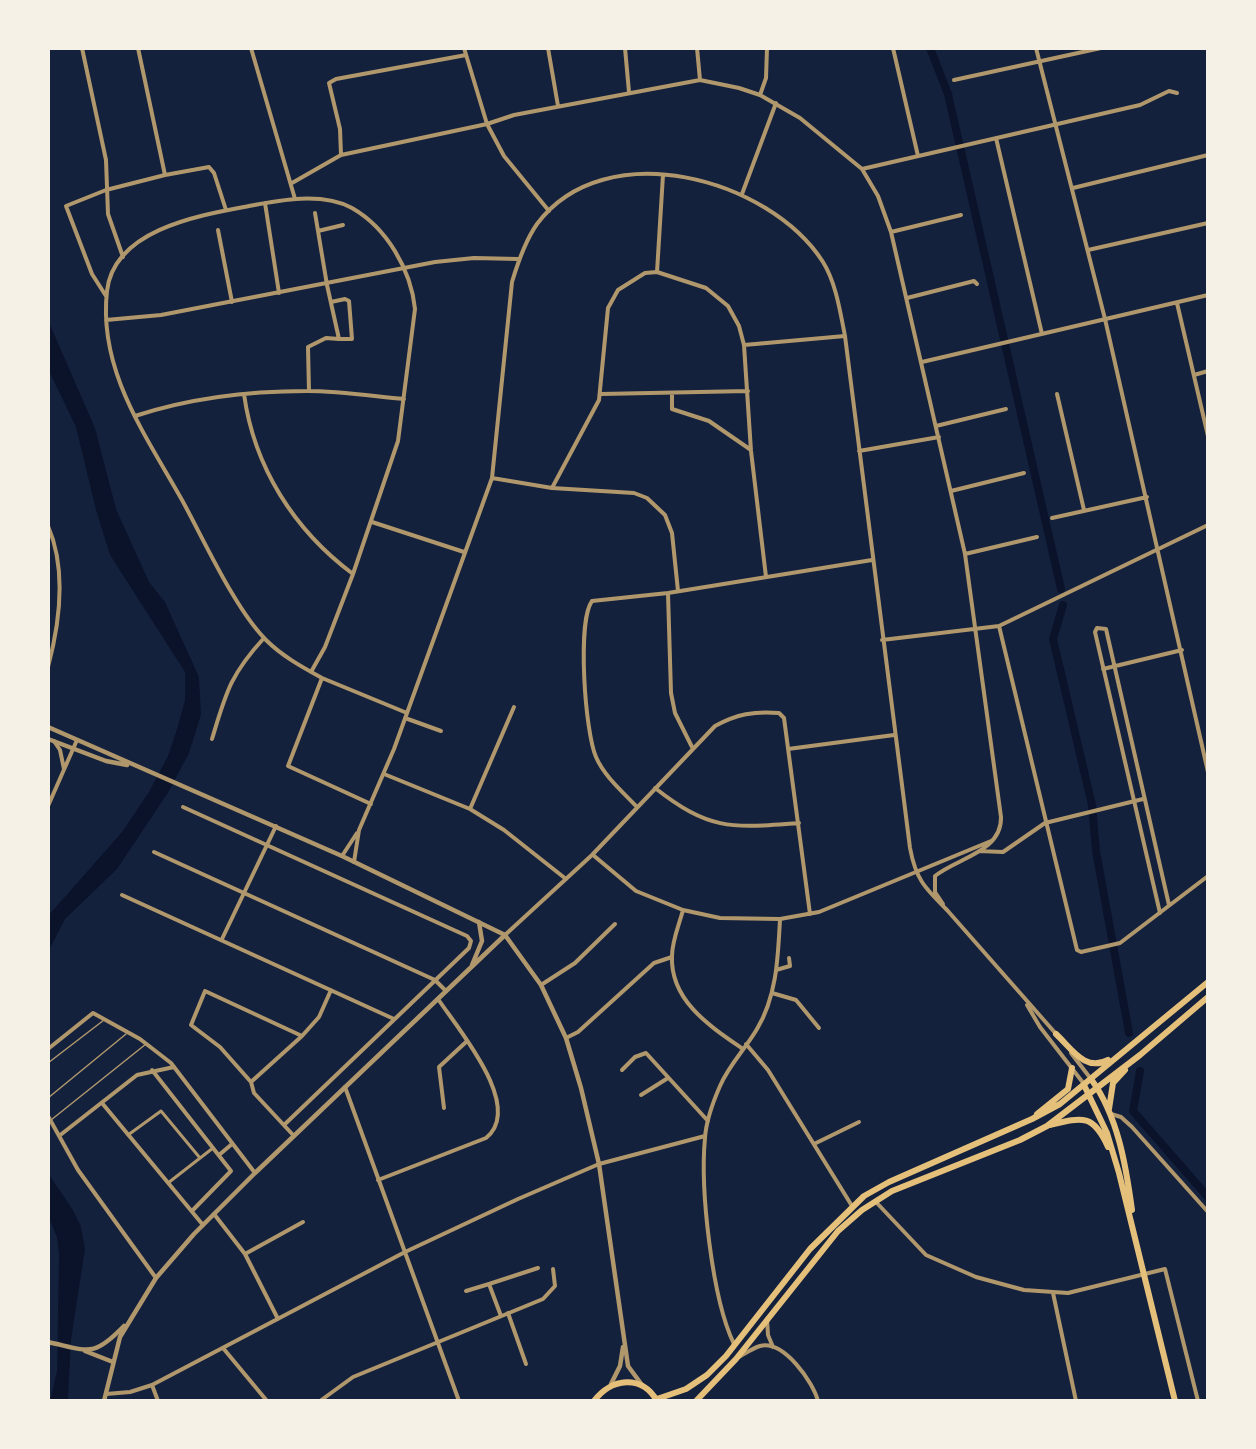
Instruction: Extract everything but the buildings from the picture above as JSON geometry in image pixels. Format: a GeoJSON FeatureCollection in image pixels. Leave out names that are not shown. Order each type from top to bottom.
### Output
{"type":"FeatureCollection","features":[{"type":"Feature","properties":{"kind":"highway"},"geometry":{"type":"LineString","coordinates":[[594,1401],[601,1391],[611,1384],[623,1382],[642,1385],[657,1400],[686,1389],[707,1375],[735,1345],[810,1249],[852,1206],[889,1182],[1032,1119],[1060,1104],[1208,982]]}},
{"type":"Feature","properties":{"kind":"highway"},"geometry":{"type":"LineString","coordinates":[[696,1401],[736,1359],[838,1231],[875,1201],[1020,1140],[1047,1125],[1140,1055],[1208,997]]}},
{"type":"Feature","properties":{"kind":"highway"},"geometry":{"type":"LineString","coordinates":[[1056,1034],[1086,1063],[1101,1064],[1115,1057]]}},
{"type":"Feature","properties":{"kind":"highway"},"geometry":{"type":"LineString","coordinates":[[1110,1112],[1113,1083],[1131,1061]]}},
{"type":"Feature","properties":{"kind":"highway"},"geometry":{"type":"LineString","coordinates":[[1032,1119],[1068,1089],[1072,1068]]}},
{"type":"Feature","properties":{"kind":"highway"},"geometry":{"type":"LineString","coordinates":[[1091,1079],[1110,1112],[1129,1185],[1136,1241]]}},
{"type":"Feature","properties":{"kind":"highway"},"geometry":{"type":"LineString","coordinates":[[1084,1085],[1090,1093],[1107,1133],[1119,1173],[1174,1401]]}},
{"type":"Feature","properties":{"kind":"highway"},"geometry":{"type":"LineString","coordinates":[[1047,1125],[1071,1119],[1086,1119],[1096,1124],[1119,1173]]}},
{"type":"Feature","properties":{"kind":"street"},"geometry":{"type":"LineString","coordinates":[[82,48],[106,160],[108,214],[123,257]]}},
{"type":"Feature","properties":{"kind":"street"},"geometry":{"type":"LineString","coordinates":[[138,48],[165,175]]}},
{"type":"Feature","properties":{"kind":"street"},"geometry":{"type":"LineString","coordinates":[[251,48],[295,199]]}},
{"type":"Feature","properties":{"kind":"street"},"geometry":{"type":"LineString","coordinates":[[464,48],[487,124],[504,156],[549,212]]}},
{"type":"Feature","properties":{"kind":"street"},"geometry":{"type":"LineString","coordinates":[[548,48],[558,106]]}},
{"type":"Feature","properties":{"kind":"street"},"geometry":{"type":"LineString","coordinates":[[626,48],[629,92]]}},
{"type":"Feature","properties":{"kind":"street"},"geometry":{"type":"LineString","coordinates":[[697,48],[700,80]]}},
{"type":"Feature","properties":{"kind":"street"},"geometry":{"type":"LineString","coordinates":[[760,95],[766,78],[767,48]]}},
{"type":"Feature","properties":{"kind":"street"},"geometry":{"type":"LineString","coordinates":[[893,48],[918,156]]}},
{"type":"Feature","properties":{"kind":"street"},"geometry":{"type":"LineString","coordinates":[[1036,48],[1057,123],[1105,319],[1208,772]]}},
{"type":"Feature","properties":{"kind":"street"},"geometry":{"type":"LineString","coordinates":[[954,80],[1101,48]]}},
{"type":"Feature","properties":{"kind":"street"},"geometry":{"type":"LineString","coordinates":[[341,155],[340,129],[329,83],[336,79],[466,55]]}},
{"type":"Feature","properties":{"kind":"street"},"geometry":{"type":"LineString","coordinates":[[292,183],[341,155],[487,124],[514,115],[700,80],[760,95],[776,103],[837,146],[862,169],[878,196],[891,232],[965,554],[1001,817],[1000,830],[994,840],[980,851],[946,867],[935,876],[935,892],[947,910]]}},
{"type":"Feature","properties":{"kind":"street"},"geometry":{"type":"LineString","coordinates":[[862,169],[1140,105],[1169,92],[1177,93]]}},
{"type":"Feature","properties":{"kind":"street"},"geometry":{"type":"LineString","coordinates":[[742,194],[776,103]]}},
{"type":"Feature","properties":{"kind":"street"},"geometry":{"type":"LineString","coordinates":[[996,138],[1042,334]]}},
{"type":"Feature","properties":{"kind":"street"},"geometry":{"type":"LineString","coordinates":[[1073,188],[1208,155]]}},
{"type":"Feature","properties":{"kind":"street"},"geometry":{"type":"LineString","coordinates":[[107,297],[92,274],[66,211],[68,204],[106,190],[209,167],[214,173],[226,210]]}},
{"type":"Feature","properties":{"kind":"street"},"geometry":{"type":"LineString","coordinates":[[657,272],[663,175]]}},
{"type":"Feature","properties":{"kind":"street"},"geometry":{"type":"LineString","coordinates":[[342,856],[359,830],[384,774],[492,478],[512,282],[518,259],[537,224],[572,194],[602,181],[663,175],[699,178],[742,194],[778,215],[801,235],[824,263],[836,293],[845,336],[894,735],[915,873],[925,888],[1056,1034],[1091,1079]]}},
{"type":"Feature","properties":{"kind":"street"},"geometry":{"type":"LineString","coordinates":[[311,672],[325,647],[353,574],[398,441],[414,309],[413,294],[397,254],[380,231],[351,208],[331,202],[295,199],[185,218],[161,228],[123,257],[110,275],[107,297],[106,320],[113,368],[135,416],[233,591],[264,638],[278,651],[311,672],[322,678],[441,731]]}},
{"type":"Feature","properties":{"kind":"street"},"geometry":{"type":"LineString","coordinates":[[265,203],[279,293]]}},
{"type":"Feature","properties":{"kind":"street"},"geometry":{"type":"LineString","coordinates":[[315,213],[339,339]]}},
{"type":"Feature","properties":{"kind":"street"},"geometry":{"type":"LineString","coordinates":[[891,232],[960,215]]}},
{"type":"Feature","properties":{"kind":"street"},"geometry":{"type":"LineString","coordinates":[[1088,250],[1208,223]]}},
{"type":"Feature","properties":{"kind":"street"},"geometry":{"type":"LineString","coordinates":[[318,231],[343,225]]}},
{"type":"Feature","properties":{"kind":"street"},"geometry":{"type":"LineString","coordinates":[[218,230],[232,302]]}},
{"type":"Feature","properties":{"kind":"street"},"geometry":{"type":"LineString","coordinates":[[106,320],[161,315],[327,285],[402,268],[474,258],[518,259]]}},
{"type":"Feature","properties":{"kind":"street"},"geometry":{"type":"LineString","coordinates":[[552,488],[601,394],[605,333],[612,299],[618,290],[634,278],[645,273],[657,272],[706,288],[728,306],[739,326],[744,345],[751,451],[766,577]]}},
{"type":"Feature","properties":{"kind":"street"},"geometry":{"type":"LineString","coordinates":[[907,298],[974,281],[977,284]]}},
{"type":"Feature","properties":{"kind":"street"},"geometry":{"type":"LineString","coordinates":[[922,362],[1208,295]]}},
{"type":"Feature","properties":{"kind":"street"},"geometry":{"type":"LineString","coordinates":[[309,391],[308,347],[326,338],[352,339],[349,301],[345,299],[331,302]]}},
{"type":"Feature","properties":{"kind":"street"},"geometry":{"type":"LineString","coordinates":[[1177,303],[1208,436]]}},
{"type":"Feature","properties":{"kind":"street"},"geometry":{"type":"LineString","coordinates":[[744,345],[845,336]]}},
{"type":"Feature","properties":{"kind":"street"},"geometry":{"type":"LineString","coordinates":[[1194,375],[1208,372]]}},
{"type":"Feature","properties":{"kind":"street"},"geometry":{"type":"LineString","coordinates":[[135,416],[187,402],[244,394],[309,391],[404,399]]}},
{"type":"Feature","properties":{"kind":"street"},"geometry":{"type":"LineString","coordinates":[[601,394],[748,391]]}},
{"type":"Feature","properties":{"kind":"street"},"geometry":{"type":"LineString","coordinates":[[672,392],[672,409],[709,421],[751,451]]}},
{"type":"Feature","properties":{"kind":"street"},"geometry":{"type":"LineString","coordinates":[[244,394],[248,423],[257,450],[282,498],[300,526],[325,554],[353,574]]}},
{"type":"Feature","properties":{"kind":"street"},"geometry":{"type":"LineString","coordinates":[[1057,394],[1084,510]]}},
{"type":"Feature","properties":{"kind":"street"},"geometry":{"type":"LineString","coordinates":[[936,426],[1006,408]]}},
{"type":"Feature","properties":{"kind":"street"},"geometry":{"type":"LineString","coordinates":[[859,451],[939,437]]}},
{"type":"Feature","properties":{"kind":"street"},"geometry":{"type":"LineString","coordinates":[[951,490],[1024,473]]}},
{"type":"Feature","properties":{"kind":"street"},"geometry":{"type":"LineString","coordinates":[[492,478],[552,488],[634,493],[647,498],[665,515],[672,533],[678,591]]}},
{"type":"Feature","properties":{"kind":"street"},"geometry":{"type":"LineString","coordinates":[[1052,518],[1147,496]]}},
{"type":"Feature","properties":{"kind":"street"},"geometry":{"type":"LineString","coordinates":[[372,522],[464,552]]}},
{"type":"Feature","properties":{"kind":"street"},"geometry":{"type":"LineString","coordinates":[[882,640],[999,626],[1208,525]]}},
{"type":"Feature","properties":{"kind":"street"},"geometry":{"type":"LineString","coordinates":[[48,526],[58,559],[59,602],[56,637],[48,667]]}},
{"type":"Feature","properties":{"kind":"street"},"geometry":{"type":"LineString","coordinates":[[965,554],[1037,537]]}},
{"type":"Feature","properties":{"kind":"street"},"geometry":{"type":"LineString","coordinates":[[637,807],[605,773],[596,758],[590,740],[585,685],[585,618],[592,601],[601,598],[668,593],[872,560]]}},
{"type":"Feature","properties":{"kind":"street"},"geometry":{"type":"LineString","coordinates":[[668,593],[671,693],[675,713],[692,747]]}},
{"type":"Feature","properties":{"kind":"street"},"geometry":{"type":"LineString","coordinates":[[999,626],[1074,945],[1081,952],[1114,945],[1208,876]]}},
{"type":"Feature","properties":{"kind":"street"},"geometry":{"type":"LineString","coordinates":[[1160,913],[1103,669],[1095,632],[1097,628],[1106,630],[1169,905]]}},
{"type":"Feature","properties":{"kind":"street"},"geometry":{"type":"LineString","coordinates":[[212,739],[230,683],[240,664],[264,638]]}},
{"type":"Feature","properties":{"kind":"street"},"geometry":{"type":"LineString","coordinates":[[1103,669],[1182,650]]}},
{"type":"Feature","properties":{"kind":"street"},"geometry":{"type":"LineString","coordinates":[[322,678],[288,766],[371,804]]}},
{"type":"Feature","properties":{"kind":"street"},"geometry":{"type":"LineString","coordinates":[[470,809],[514,707]]}},
{"type":"Feature","properties":{"kind":"street"},"geometry":{"type":"LineString","coordinates":[[83,1350],[93,1350],[106,1344],[126,1324],[156,1278],[203,1225],[255,1173],[592,855],[692,747],[715,726],[739,714],[779,712],[784,718],[810,914]]}},
{"type":"Feature","properties":{"kind":"street"},"geometry":{"type":"LineString","coordinates":[[48,728],[276,826],[505,935],[541,985],[566,1038],[581,1088],[599,1164],[624,1345],[631,1373],[642,1385]]}},
{"type":"Feature","properties":{"kind":"street"},"geometry":{"type":"LineString","coordinates":[[788,749],[894,735]]}},
{"type":"Feature","properties":{"kind":"street"},"geometry":{"type":"LineString","coordinates":[[48,739],[106,761],[130,765]]}},
{"type":"Feature","properties":{"kind":"street"},"geometry":{"type":"LineString","coordinates":[[48,806],[77,740]]}},
{"type":"Feature","properties":{"kind":"street"},"geometry":{"type":"LineString","coordinates":[[54,741],[60,750],[64,770]]}},
{"type":"Feature","properties":{"kind":"street"},"geometry":{"type":"LineString","coordinates":[[384,774],[470,809],[504,830],[566,879]]}},
{"type":"Feature","properties":{"kind":"street"},"geometry":{"type":"LineString","coordinates":[[655,788],[679,807],[713,823],[742,827],[799,823]]}},
{"type":"Feature","properties":{"kind":"street"},"geometry":{"type":"LineString","coordinates":[[980,851],[1003,852],[1045,823],[1143,799]]}},
{"type":"Feature","properties":{"kind":"street"},"geometry":{"type":"LineString","coordinates":[[183,807],[467,936],[471,941],[470,948],[284,1125]]}},
{"type":"Feature","properties":{"kind":"street"},"geometry":{"type":"LineString","coordinates":[[222,939],[276,826]]}},
{"type":"Feature","properties":{"kind":"street"},"geometry":{"type":"LineString","coordinates":[[354,862],[359,830]]}},
{"type":"Feature","properties":{"kind":"street"},"geometry":{"type":"LineString","coordinates":[[592,855],[636,891],[683,910],[720,918],[780,919],[810,914],[994,840]]}},
{"type":"Feature","properties":{"kind":"street"},"geometry":{"type":"LineString","coordinates":[[154,852],[435,980],[446,991]]}},
{"type":"Feature","properties":{"kind":"street"},"geometry":{"type":"LineString","coordinates":[[122,895],[394,1019]]}},
{"type":"Feature","properties":{"kind":"street"},"geometry":{"type":"LineString","coordinates":[[683,910],[672,957],[681,993],[703,1021],[742,1049]]}},
{"type":"Feature","properties":{"kind":"street"},"geometry":{"type":"LineString","coordinates":[[735,1345],[726,1328],[717,1290],[707,1216],[705,1136],[721,1085],[742,1049],[758,1028],[772,993],[780,919]]}},
{"type":"Feature","properties":{"kind":"street"},"geometry":{"type":"LineString","coordinates":[[471,968],[482,941],[479,922]]}},
{"type":"Feature","properties":{"kind":"street"},"geometry":{"type":"LineString","coordinates":[[541,985],[575,963],[615,924]]}},
{"type":"Feature","properties":{"kind":"street"},"geometry":{"type":"LineString","coordinates":[[566,1038],[578,1032],[654,963],[672,957]]}},
{"type":"Feature","properties":{"kind":"street"},"geometry":{"type":"LineString","coordinates":[[776,970],[790,966],[789,958]]}},
{"type":"Feature","properties":{"kind":"street"},"geometry":{"type":"LineString","coordinates":[[252,1082],[319,1017],[332,990]]}},
{"type":"Feature","properties":{"kind":"street"},"geometry":{"type":"LineString","coordinates":[[294,1136],[254,1093],[252,1082],[220,1047],[190,1025],[205,991],[302,1036]]}},
{"type":"Feature","properties":{"kind":"street"},"geometry":{"type":"LineString","coordinates":[[772,993],[796,1000],[819,1028]]}},
{"type":"Feature","properties":{"kind":"street"},"geometry":{"type":"LineString","coordinates":[[378,1180],[486,1138],[493,1132],[499,1110],[495,1091],[438,999]]}},
{"type":"Feature","properties":{"kind":"street"},"geometry":{"type":"LineString","coordinates":[[1025,1001],[1040,1027],[1084,1085]]}},
{"type":"Feature","properties":{"kind":"street"},"geometry":{"type":"LineString","coordinates":[[48,1048],[93,1013],[128,1032],[174,1067],[255,1173]]}},
{"type":"Feature","properties":{"kind":"street"},"geometry":{"type":"LineString","coordinates":[[444,1108],[439,1067],[466,1042]]}},
{"type":"Feature","properties":{"kind":"street"},"geometry":{"type":"LineString","coordinates":[[746,1044],[768,1070],[852,1206]]}},
{"type":"Feature","properties":{"kind":"street"},"geometry":{"type":"LineString","coordinates":[[622,1070],[635,1057],[646,1053],[708,1121]]}},
{"type":"Feature","properties":{"kind":"street"},"geometry":{"type":"LineString","coordinates":[[59,1136],[137,1075],[174,1067]]}},
{"type":"Feature","properties":{"kind":"street"},"geometry":{"type":"LineString","coordinates":[[152,1070],[230,1168],[230,1175],[192,1211]]}},
{"type":"Feature","properties":{"kind":"street"},"geometry":{"type":"LineString","coordinates":[[641,1095],[668,1078]]}},
{"type":"Feature","properties":{"kind":"street"},"geometry":{"type":"LineString","coordinates":[[345,1088],[459,1401]]}},
{"type":"Feature","properties":{"kind":"street"},"geometry":{"type":"LineString","coordinates":[[102,1103],[203,1225]]}},
{"type":"Feature","properties":{"kind":"street"},"geometry":{"type":"LineString","coordinates":[[128,1135],[161,1111],[201,1158]]}},
{"type":"Feature","properties":{"kind":"street"},"geometry":{"type":"LineString","coordinates":[[1110,1112],[1121,1117],[1132,1127],[1208,1212]]}},
{"type":"Feature","properties":{"kind":"street"},"geometry":{"type":"LineString","coordinates":[[48,1116],[78,1170],[156,1278]]}},
{"type":"Feature","properties":{"kind":"street"},"geometry":{"type":"LineString","coordinates":[[814,1144],[859,1122]]}},
{"type":"Feature","properties":{"kind":"street"},"geometry":{"type":"LineString","coordinates":[[106,1394],[130,1392],[152,1385],[405,1252],[599,1164],[705,1136]]}},
{"type":"Feature","properties":{"kind":"street"},"geometry":{"type":"LineString","coordinates":[[219,1155],[232,1144]]}},
{"type":"Feature","properties":{"kind":"street"},"geometry":{"type":"LineString","coordinates":[[168,1183],[213,1148]]}},
{"type":"Feature","properties":{"kind":"street"},"geometry":{"type":"LineString","coordinates":[[875,1201],[906,1237],[932,1259],[986,1280],[1053,1293],[1078,1291],[1165,1269],[1198,1401]]}},
{"type":"Feature","properties":{"kind":"street"},"geometry":{"type":"LineString","coordinates":[[214,1214],[245,1254],[278,1319]]}},
{"type":"Feature","properties":{"kind":"street"},"geometry":{"type":"LineString","coordinates":[[245,1254],[303,1222]]}},
{"type":"Feature","properties":{"kind":"street"},"geometry":{"type":"LineString","coordinates":[[465,1291],[538,1268]]}},
{"type":"Feature","properties":{"kind":"street"},"geometry":{"type":"LineString","coordinates":[[320,1401],[353,1377],[549,1295],[555,1283],[553,1269]]}},
{"type":"Feature","properties":{"kind":"street"},"geometry":{"type":"LineString","coordinates":[[489,1284],[501,1316]]}},
{"type":"Feature","properties":{"kind":"street"},"geometry":{"type":"LineString","coordinates":[[1053,1293],[1076,1401]]}},
{"type":"Feature","properties":{"kind":"street"},"geometry":{"type":"LineString","coordinates":[[508,1313],[526,1364]]}},
{"type":"Feature","properties":{"kind":"street"},"geometry":{"type":"LineString","coordinates":[[767,1318],[768,1335],[774,1347],[805,1372],[818,1401]]}},
{"type":"Feature","properties":{"kind":"street"},"geometry":{"type":"LineString","coordinates":[[104,1401],[113,1362],[126,1324]]}},
{"type":"Feature","properties":{"kind":"street"},"geometry":{"type":"LineString","coordinates":[[48,1342],[83,1350],[113,1362]]}},
{"type":"Feature","properties":{"kind":"street"},"geometry":{"type":"LineString","coordinates":[[611,1384],[620,1366],[624,1345]]}},
{"type":"Feature","properties":{"kind":"street"},"geometry":{"type":"LineString","coordinates":[[736,1359],[760,1346],[774,1347]]}},
{"type":"Feature","properties":{"kind":"street"},"geometry":{"type":"LineString","coordinates":[[223,1348],[267,1401]]}},
{"type":"Feature","properties":{"kind":"street"},"geometry":{"type":"LineString","coordinates":[[152,1385],[158,1401]]}},
{"type":"Feature","properties":{"kind":"street"},"geometry":{"type":"LineString","coordinates":[[812,1401],[816,1395]]}},
{"type":"Feature","properties":{"kind":"lane"},"geometry":{"type":"LineString","coordinates":[[48,1063],[106,1019]]}},
{"type":"Feature","properties":{"kind":"lane"},"geometry":{"type":"LineString","coordinates":[[48,1098],[128,1032]]}},
{"type":"Feature","properties":{"kind":"lane"},"geometry":{"type":"LineString","coordinates":[[51,1121],[146,1044]]}},
{"type":"Feature","properties":{"kind":"water"},"geometry":{"type":"Polygon","coordinates":[[[48,320],[95,428],[116,509],[149,582],[165,602],[199,677],[201,715],[189,753],[169,791],[117,869],[65,919],[48,952],[48,916],[122,832],[149,792],[168,756],[185,700],[185,672],[110,555],[96,510],[76,427],[48,369],[48,320]]]}},
{"type":"Feature","properties":{"kind":"water"},"geometry":{"type":"Polygon","coordinates":[[[48,1173],[73,1210],[81,1227],[85,1249],[71,1340],[68,1401],[50,1401],[57,1371],[59,1254],[57,1237],[48,1216],[48,1173]]]}},
{"type":"Feature","properties":{"kind":"waterway"},"geometry":{"type":"LineString","coordinates":[[930,48],[948,94],[1061,589]]}},
{"type":"Feature","properties":{"kind":"waterway"},"geometry":{"type":"LineString","coordinates":[[1063,605],[1053,639],[1092,805],[1096,851],[1129,1033]]}},
{"type":"Feature","properties":{"kind":"waterway"},"geometry":{"type":"LineString","coordinates":[[1140,1071],[1133,1111],[1208,1197]]}}]}
